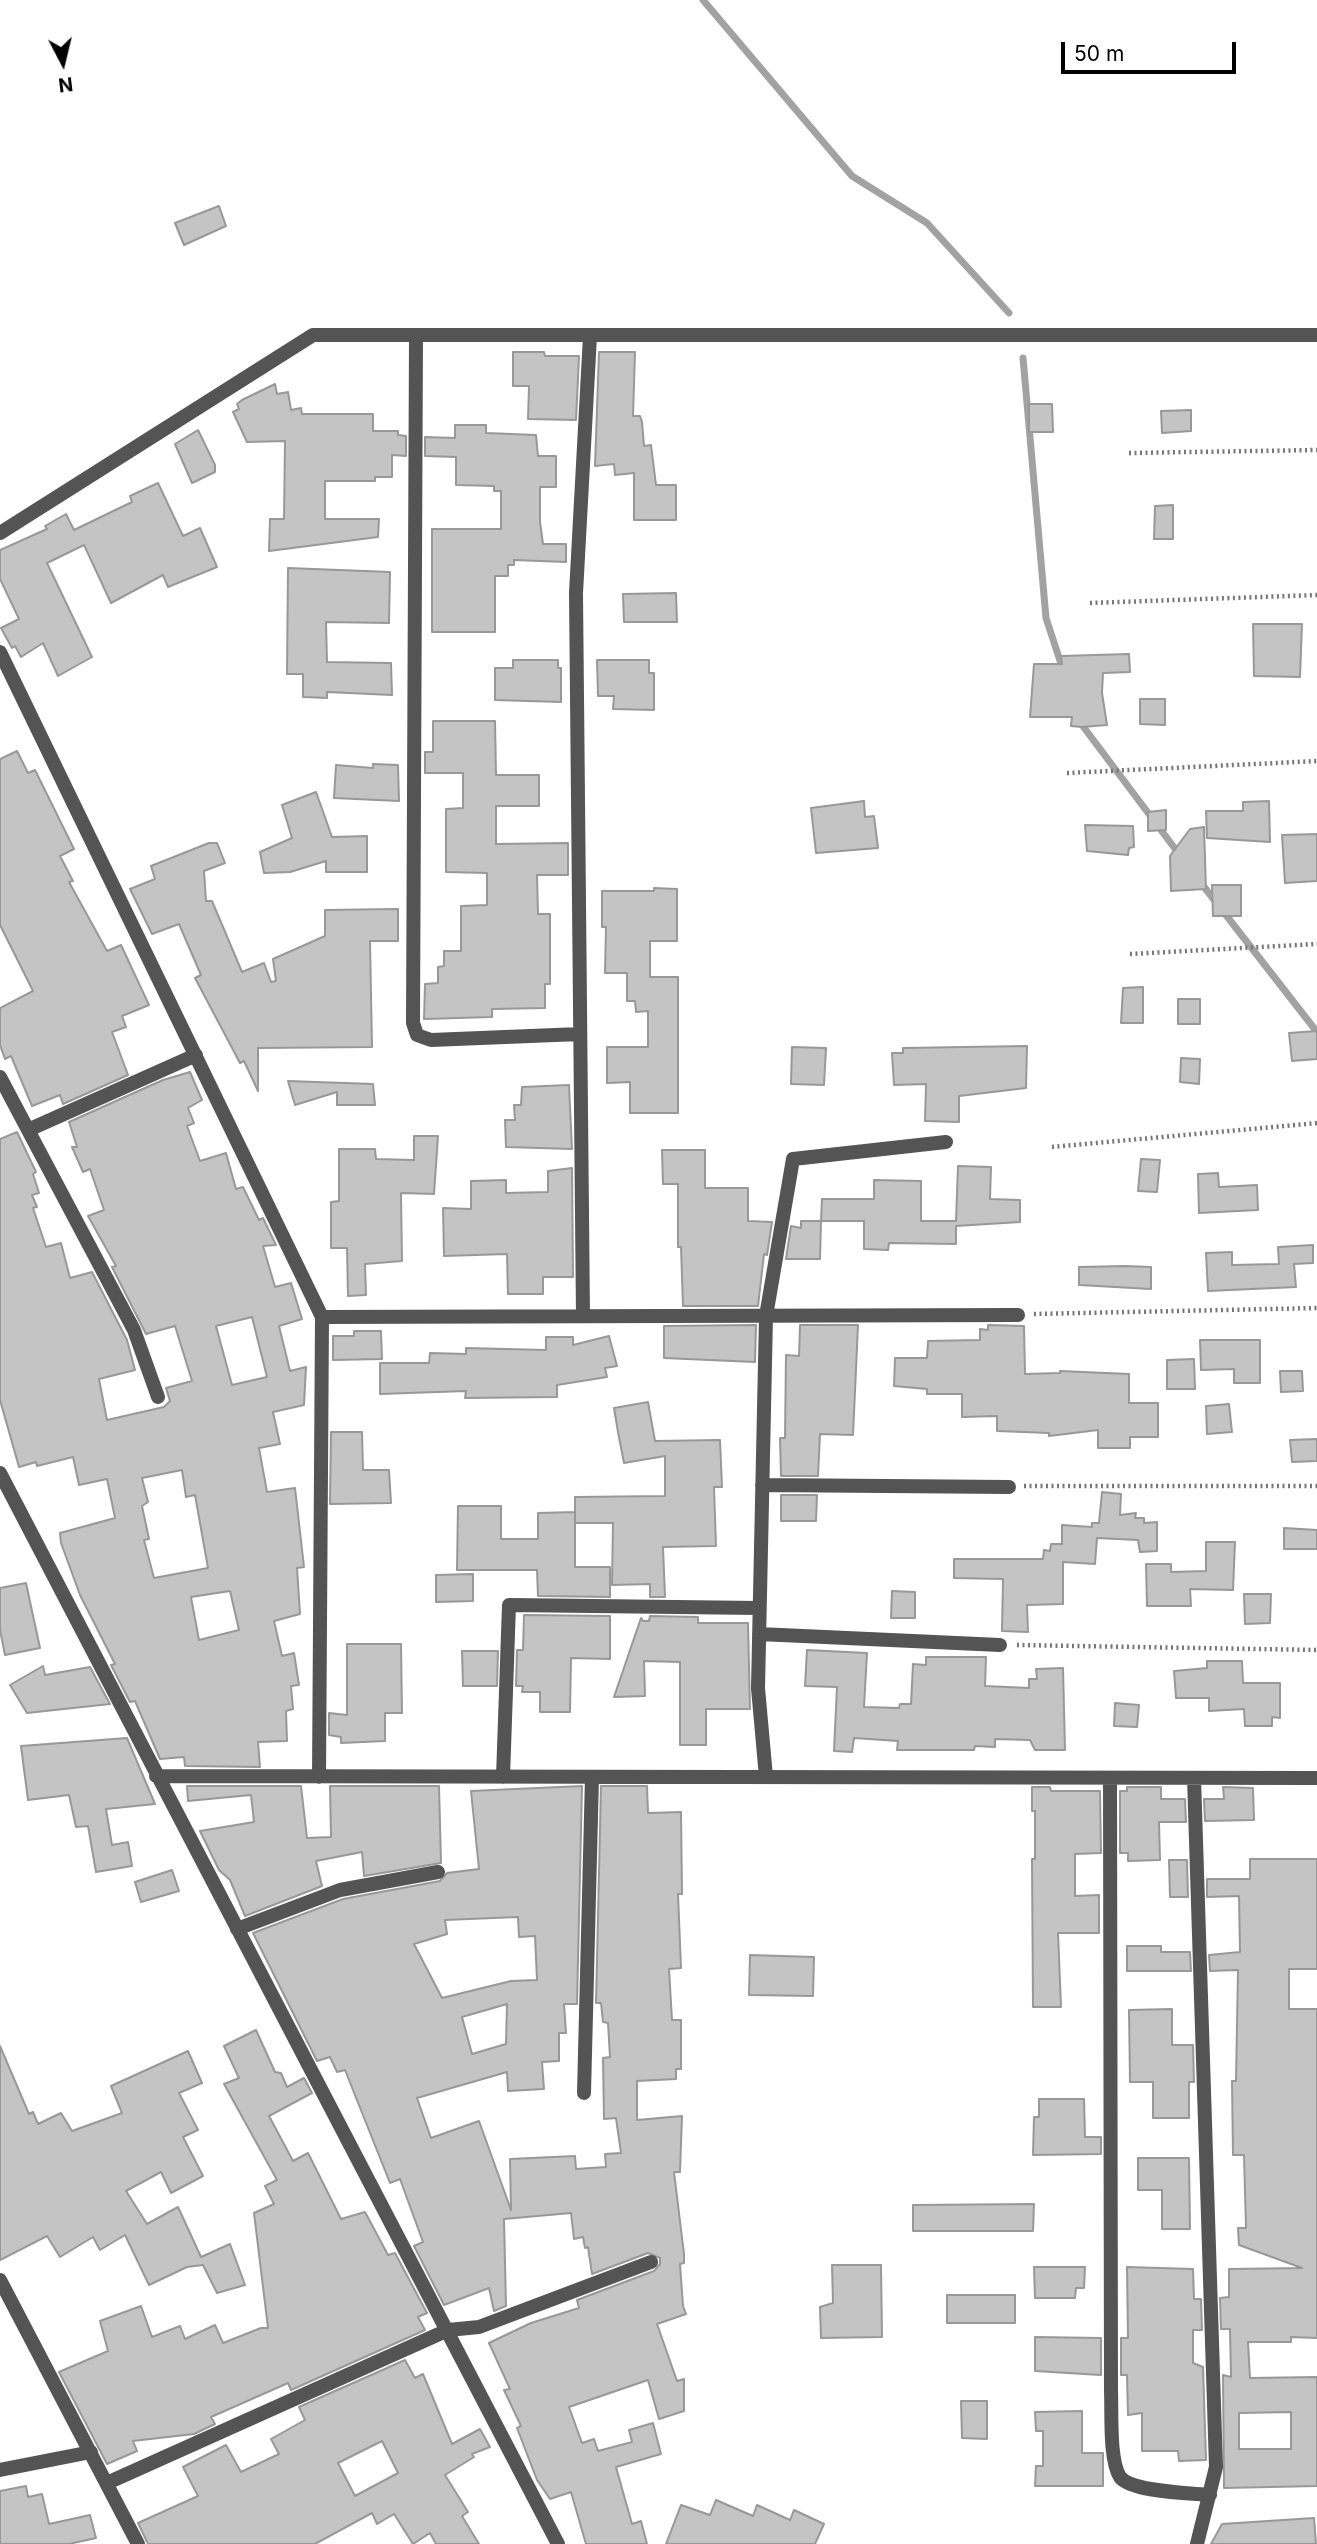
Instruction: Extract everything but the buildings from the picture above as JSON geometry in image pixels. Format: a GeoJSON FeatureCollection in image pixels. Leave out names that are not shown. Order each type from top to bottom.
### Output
{"type":"FeatureCollection","features":[{"type":"Feature","properties":{"kind":"street"},"geometry":{"type":"LineString","coordinates":[[0,533],[313,335],[1317,335]]}},
{"type":"Feature","properties":{"kind":"street"},"geometry":{"type":"LineString","coordinates":[[416,336],[413,1023],[417,1035],[431,1040],[580,1034]]}},
{"type":"Feature","properties":{"kind":"street"},"geometry":{"type":"LineString","coordinates":[[583,1316],[576,593],[590,336]]}},
{"type":"Feature","properties":{"kind":"street"},"geometry":{"type":"LineString","coordinates":[[0,652],[323,1317],[319,1777]]}},
{"type":"Feature","properties":{"kind":"street"},"geometry":{"type":"LineString","coordinates":[[27,1130],[195,1055]]}},
{"type":"Feature","properties":{"kind":"street"},"geometry":{"type":"LineString","coordinates":[[0,1077],[134,1330],[158,1397]]}},
{"type":"Feature","properties":{"kind":"street"},"geometry":{"type":"LineString","coordinates":[[766,1777],[758,1688],[765,1316],[793,1159],[946,1142]]}},
{"type":"Feature","properties":{"kind":"street"},"geometry":{"type":"LineString","coordinates":[[323,1317],[1018,1315]]}},
{"type":"Feature","properties":{"kind":"street"},"geometry":{"type":"LineString","coordinates":[[0,1472],[558,2544]]}},
{"type":"Feature","properties":{"kind":"street"},"geometry":{"type":"LineString","coordinates":[[762,1485],[1009,1486]]}},
{"type":"Feature","properties":{"kind":"street"},"geometry":{"type":"LineString","coordinates":[[503,1777],[509,1605],[759,1608]]}},
{"type":"Feature","properties":{"kind":"street"},"geometry":{"type":"LineString","coordinates":[[759,1634],[1000,1645]]}},
{"type":"Feature","properties":{"kind":"street"},"geometry":{"type":"LineString","coordinates":[[156,1776],[1317,1779]]}},
{"type":"Feature","properties":{"kind":"street"},"geometry":{"type":"LineString","coordinates":[[584,2093],[592,1777]]}},
{"type":"Feature","properties":{"kind":"street"},"geometry":{"type":"LineString","coordinates":[[1110,1778],[1111,2391],[1115,2463],[1121,2478],[1133,2486],[1210,2495]]}},
{"type":"Feature","properties":{"kind":"street"},"geometry":{"type":"LineString","coordinates":[[1194,1778],[1216,2467],[1197,2544]]}},
{"type":"Feature","properties":{"kind":"street"},"geometry":{"type":"LineString","coordinates":[[237,1929],[340,1890],[438,1872]]}},
{"type":"Feature","properties":{"kind":"street"},"geometry":{"type":"LineString","coordinates":[[107,2483],[448,2330],[479,2327],[651,2262]]}},
{"type":"Feature","properties":{"kind":"street"},"geometry":{"type":"LineString","coordinates":[[2,2289],[138,2544]]}},
{"type":"Feature","properties":{"kind":"street"},"geometry":{"type":"LineString","coordinates":[[0,2470],[90,2452]]}},
{"type":"Feature","properties":{"kind":"path"},"geometry":{"type":"LineString","coordinates":[[1129,453],[1317,450]]}},
{"type":"Feature","properties":{"kind":"path"},"geometry":{"type":"LineString","coordinates":[[1090,603],[1317,594]]}},
{"type":"Feature","properties":{"kind":"path"},"geometry":{"type":"LineString","coordinates":[[1068,773],[1317,761]]}},
{"type":"Feature","properties":{"kind":"path"},"geometry":{"type":"LineString","coordinates":[[1130,954],[1317,944]]}},
{"type":"Feature","properties":{"kind":"path"},"geometry":{"type":"LineString","coordinates":[[1052,1147],[1317,1123]]}},
{"type":"Feature","properties":{"kind":"path"},"geometry":{"type":"LineString","coordinates":[[1018,1315],[1317,1308]]}},
{"type":"Feature","properties":{"kind":"path"},"geometry":{"type":"LineString","coordinates":[[1009,1486],[1317,1486]]}},
{"type":"Feature","properties":{"kind":"path"},"geometry":{"type":"LineString","coordinates":[[1000,1645],[1317,1650]]}},
{"type":"Feature","properties":{"kind":"waterway"},"geometry":{"type":"LineString","coordinates":[[703,0],[852,176],[927,223],[1009,313]]}},
{"type":"Feature","properties":{"kind":"waterway"},"geometry":{"type":"LineString","coordinates":[[1023,358],[1046,618],[1064,673]]}},
{"type":"Feature","properties":{"kind":"waterway"},"geometry":{"type":"LineString","coordinates":[[1079,721],[1179,854]]}},
{"type":"Feature","properties":{"kind":"waterway"},"geometry":{"type":"LineString","coordinates":[[1201,883],[1317,1032]]}}]}
